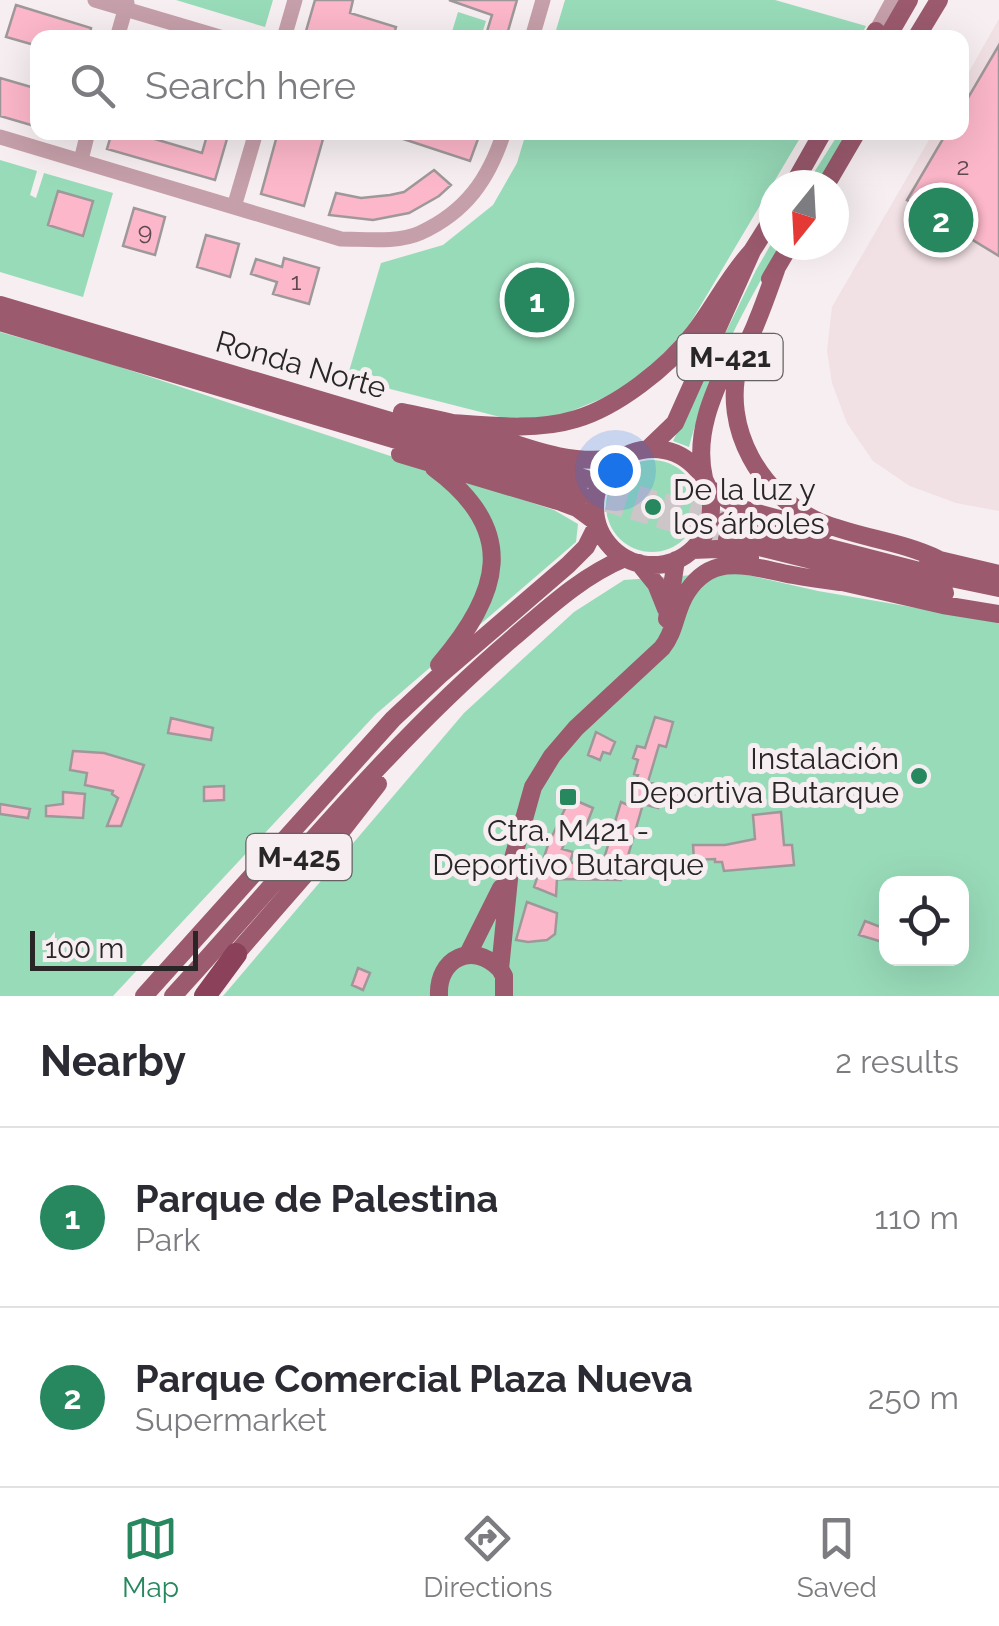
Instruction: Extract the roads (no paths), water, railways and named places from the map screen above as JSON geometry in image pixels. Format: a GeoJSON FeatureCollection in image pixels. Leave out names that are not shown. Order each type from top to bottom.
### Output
{"type":"FeatureCollection","features":[{"type":"Feature","properties":{"kind":"highway"},"geometry":{"type":"LineString","coordinates":[[205,996],[236,954]]}},
{"type":"Feature","properties":{"kind":"main road"},"geometry":{"type":"LineString","coordinates":[[882,30],[909,0]]}},
{"type":"Feature","properties":{"kind":"main road"},"geometry":{"type":"LineString","coordinates":[[921,30],[940,0]]}},
{"type":"Feature","properties":{"kind":"main road"},"geometry":{"type":"LineString","coordinates":[[801,170],[818,140]]}},
{"type":"Feature","properties":{"kind":"main road"},"geometry":{"type":"LineString","coordinates":[[835,170],[852,140]]}},
{"type":"Feature","properties":{"kind":"main road","name":"M-421"},"geometry":{"type":"LineString","coordinates":[[649,448],[675,423],[759,241]]}},
{"type":"Feature","properties":{"kind":"main road"},"geometry":{"type":"LineString","coordinates":[[452,423],[516,427],[576,419],[644,384],[694,333],[738,266],[752,252]]}},
{"type":"Feature","properties":{"kind":"main road","name":"M-421"},"geometry":{"type":"LineString","coordinates":[[504,996],[500,969],[510,869],[532,787],[576,728],[653,656],[662,640],[666,606],[684,555],[709,521],[711,504],[699,454],[706,415],[744,326],[782,260]]}},
{"type":"Feature","properties":{"kind":"main road"},"geometry":{"type":"LineString","coordinates":[[776,270],[739,364],[737,416],[750,457],[781,498],[819,522],[938,559]]}},
{"type":"Feature","properties":{"kind":"main road","name":"Ronda Norte"},"geometry":{"type":"LineString","coordinates":[[0,305],[335,403],[583,487],[300,413],[0,322]]}},
{"type":"Feature","properties":{"kind":"main road"},"geometry":{"type":"LineString","coordinates":[[335,403],[364,404],[452,423],[572,459],[604,460],[649,448],[662,449],[686,459],[706,483],[742,509],[999,574]]}},
{"type":"Feature","properties":{"kind":"main road"},"geometry":{"type":"LineString","coordinates":[[300,413],[351,437],[577,508],[597,524],[613,549],[632,561],[666,606]]}},
{"type":"Feature","properties":{"kind":"main road"},"geometry":{"type":"LineString","coordinates":[[597,524],[598,489],[609,469],[624,456]]}},
{"type":"Feature","properties":{"kind":"main road"},"geometry":{"type":"LineString","coordinates":[[394,719],[470,626],[488,593],[492,575],[488,536],[475,509],[457,486],[425,462]]}},
{"type":"Feature","properties":{"kind":"main road","name":"M-425"},"geometry":{"type":"LineString","coordinates":[[144,996],[394,719],[568,565],[586,547],[597,524]]}},
{"type":"Feature","properties":{"kind":"main road"},"geometry":{"type":"LineString","coordinates":[[999,588],[724,529],[999,605]]}},
{"type":"Feature","properties":{"kind":"main road"},"geometry":{"type":"LineString","coordinates":[[632,561],[666,564],[684,555],[718,550],[943,606],[999,614]]}},
{"type":"Feature","properties":{"kind":"main road","name":"M-425"},"geometry":{"type":"LineString","coordinates":[[173,996],[425,718],[582,580],[632,561]]}},
{"type":"Feature","properties":{"kind":"main road"},"geometry":{"type":"LineString","coordinates":[[653,656],[668,640],[688,590],[708,570],[737,563],[840,582]]}},
{"type":"Feature","properties":{"kind":"main road"},"geometry":{"type":"LineString","coordinates":[[196,996],[329,847],[425,718]]}},
{"type":"Feature","properties":{"kind":"main road","name":"M-421"},"geometry":{"type":"LineString","coordinates":[[438,996],[443,968],[454,958],[468,954],[510,869]]}},
{"type":"Feature","properties":{"kind":"main road"},"geometry":{"type":"LineString","coordinates":[[468,954],[491,960],[500,969]]}},
{"type":"Feature","properties":{"kind":"street"},"geometry":{"type":"LineString","coordinates":[[95,0],[126,4],[200,30]]}},
{"type":"Feature","properties":{"kind":"street"},"geometry":{"type":"LineString","coordinates":[[286,30],[295,0]]}},
{"type":"Feature","properties":{"kind":"street"},"geometry":{"type":"LineString","coordinates":[[535,30],[544,0]]}},
{"type":"Feature","properties":{"kind":"street"},"geometry":{"type":"LineString","coordinates":[[880,30],[892,0]]}},
{"type":"Feature","properties":{"kind":"street"},"geometry":{"type":"LineString","coordinates":[[119,30],[126,4]]}},
{"type":"Feature","properties":{"kind":"street"},"geometry":{"type":"LineString","coordinates":[[0,137],[341,240],[419,234],[453,214],[490,173],[501,140]]}},
{"type":"Feature","properties":{"kind":"street"},"geometry":{"type":"LineString","coordinates":[[81,160],[86,140]]}},
{"type":"Feature","properties":{"kind":"street"},"geometry":{"type":"LineString","coordinates":[[234,207],[254,140]]}},
{"type":"Feature","properties":{"kind":"tunnel"},"geometry":{"type":"LineString","coordinates":[[586,479],[725,521]]}},
{"type":"Feature","properties":{"kind":"tunnel"},"geometry":{"type":"LineString","coordinates":[[581,495],[722,538]]}},
{"type":"Feature","properties":{"kind":"place","name":"Parque Comercial Plaza Nueva"},"geometry":{"type":"Point","coordinates":[941,220]}},
{"type":"Feature","properties":{"kind":"place","name":"Parque de Palestina"},"geometry":{"type":"Point","coordinates":[537,300]}},
{"type":"Feature","properties":{"kind":"place","name":"De la luz y los árboles"},"geometry":{"type":"Point","coordinates":[653,507]}},
{"type":"Feature","properties":{"kind":"place","name":"Instalación Deportiva Butarque"},"geometry":{"type":"Point","coordinates":[919,776]}},
{"type":"Feature","properties":{"kind":"place","name":"Ctra. M421 - Deportivo Butarque"},"geometry":{"type":"Point","coordinates":[568,797]}}]}
